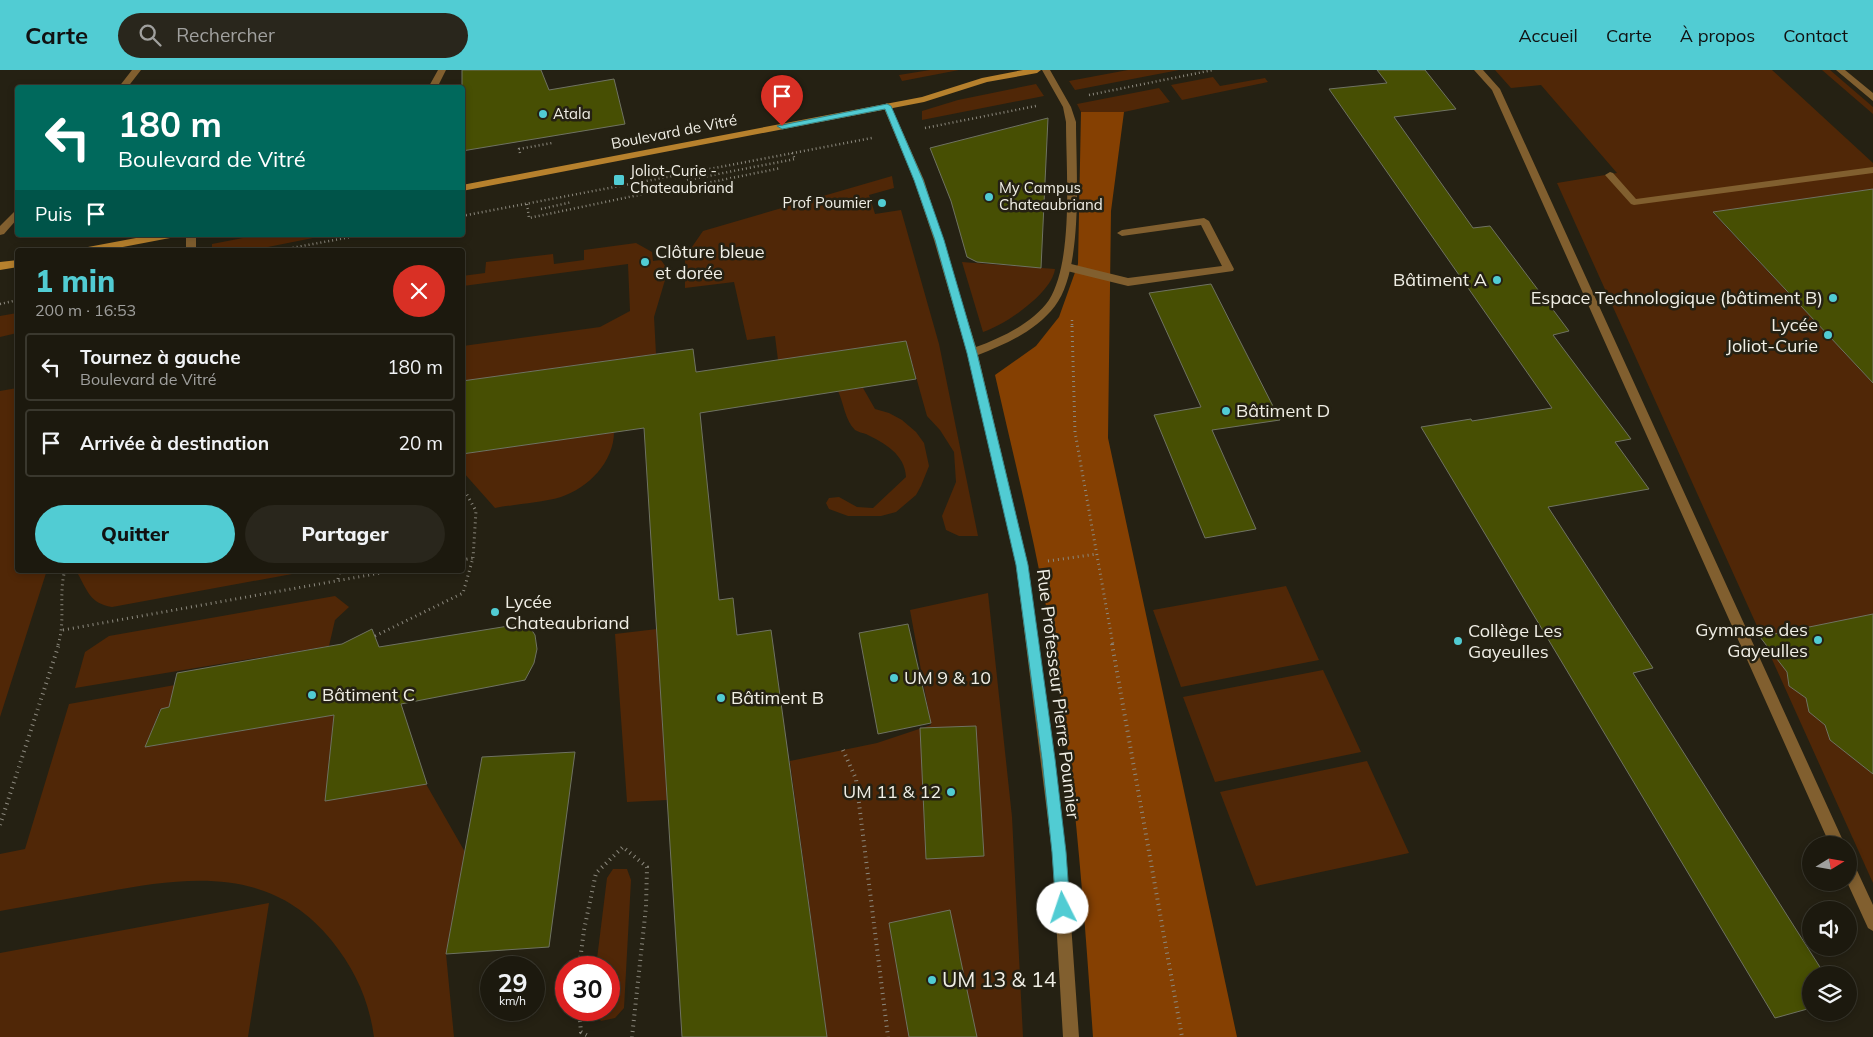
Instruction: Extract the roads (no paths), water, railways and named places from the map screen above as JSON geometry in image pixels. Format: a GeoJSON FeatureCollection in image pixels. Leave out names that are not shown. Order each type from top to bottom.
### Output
{"type":"FeatureCollection","features":[{"type":"Feature","properties":{"kind":"main road","name":"Boulevard de Vitré"},"geometry":{"type":"LineString","coordinates":[[465,187],[924,99],[985,80],[1037,70]]}},
{"type":"Feature","properties":{"kind":"main road"},"geometry":{"type":"LineString","coordinates":[[99,248],[159,237]]}},
{"type":"Feature","properties":{"kind":"main road"},"geometry":{"type":"LineString","coordinates":[[0,266],[15,264]]}},
{"type":"Feature","properties":{"kind":"street"},"geometry":{"type":"LineString","coordinates":[[124,85],[137,70]]}},
{"type":"Feature","properties":{"kind":"street"},"geometry":{"type":"LineString","coordinates":[[434,85],[442,70]]}},
{"type":"Feature","properties":{"kind":"street"},"geometry":{"type":"LineString","coordinates":[[972,353],[1011,336],[1037,319],[1053,302],[1067,267],[1071,122],[1063,100],[1046,70]]}},
{"type":"Feature","properties":{"kind":"street"},"geometry":{"type":"LineString","coordinates":[[1478,70],[1496,89],[1834,836]]}},
{"type":"Feature","properties":{"kind":"street"},"geometry":{"type":"LineString","coordinates":[[1840,70],[1873,98]]}},
{"type":"Feature","properties":{"kind":"street","name":"Rue Professeur Pierre Poumier"},"geometry":{"type":"LineString","coordinates":[[887,106],[900,133],[939,240],[972,353],[1022,565],[1059,852],[1071,1037]]}},
{"type":"Feature","properties":{"kind":"street"},"geometry":{"type":"LineString","coordinates":[[1610,175],[1634,202],[1873,170]]}},
{"type":"Feature","properties":{"kind":"street"},"geometry":{"type":"LineString","coordinates":[[0,232],[15,214]]}},
{"type":"Feature","properties":{"kind":"street"},"geometry":{"type":"LineString","coordinates":[[1067,267],[1128,282],[1229,269],[1204,221],[1122,233]]}},
{"type":"Feature","properties":{"kind":"street"},"geometry":{"type":"LineString","coordinates":[[1858,889],[1873,923]]}},
{"type":"Feature","properties":{"kind":"place","name":"Atala"},"geometry":{"type":"Point","coordinates":[543,114]}},
{"type":"Feature","properties":{"kind":"place","name":"Joliot-Curie - Chateaubriand"},"geometry":{"type":"Point","coordinates":[619,180]}},
{"type":"Feature","properties":{"kind":"place","name":"My Campus Chateaubriand"},"geometry":{"type":"Point","coordinates":[989,197]}},
{"type":"Feature","properties":{"kind":"place","name":"Prof Poumier"},"geometry":{"type":"Point","coordinates":[882,203]}},
{"type":"Feature","properties":{"kind":"place","name":"Clôture bleue et dorée"},"geometry":{"type":"Point","coordinates":[645,262]}},
{"type":"Feature","properties":{"kind":"place","name":"Bâtiment A"},"geometry":{"type":"Point","coordinates":[1497,280]}},
{"type":"Feature","properties":{"kind":"place","name":"Espace Technologique (bâtiment B)"},"geometry":{"type":"Point","coordinates":[1833,298]}},
{"type":"Feature","properties":{"kind":"place","name":"Lycée Joliot-Curie"},"geometry":{"type":"Point","coordinates":[1828,335]}},
{"type":"Feature","properties":{"kind":"place","name":"Bâtiment D"},"geometry":{"type":"Point","coordinates":[1226,411]}},
{"type":"Feature","properties":{"kind":"place","name":"Lycée Chateaubriand"},"geometry":{"type":"Point","coordinates":[495,612]}},
{"type":"Feature","properties":{"kind":"place","name":"Gymnase des Gayeulles"},"geometry":{"type":"Point","coordinates":[1818,640]}},
{"type":"Feature","properties":{"kind":"place","name":"Collège Les Gayeulles"},"geometry":{"type":"Point","coordinates":[1458,641]}},
{"type":"Feature","properties":{"kind":"place","name":"UM 9 & 10"},"geometry":{"type":"Point","coordinates":[894,678]}},
{"type":"Feature","properties":{"kind":"place","name":"Bâtiment C"},"geometry":{"type":"Point","coordinates":[312,695]}},
{"type":"Feature","properties":{"kind":"place","name":"Bâtiment B"},"geometry":{"type":"Point","coordinates":[721,698]}},
{"type":"Feature","properties":{"kind":"place","name":"UM 11 & 12"},"geometry":{"type":"Point","coordinates":[951,792]}},
{"type":"Feature","properties":{"kind":"place","name":"UM 13 & 14"},"geometry":{"type":"Point","coordinates":[932,980]}}]}
